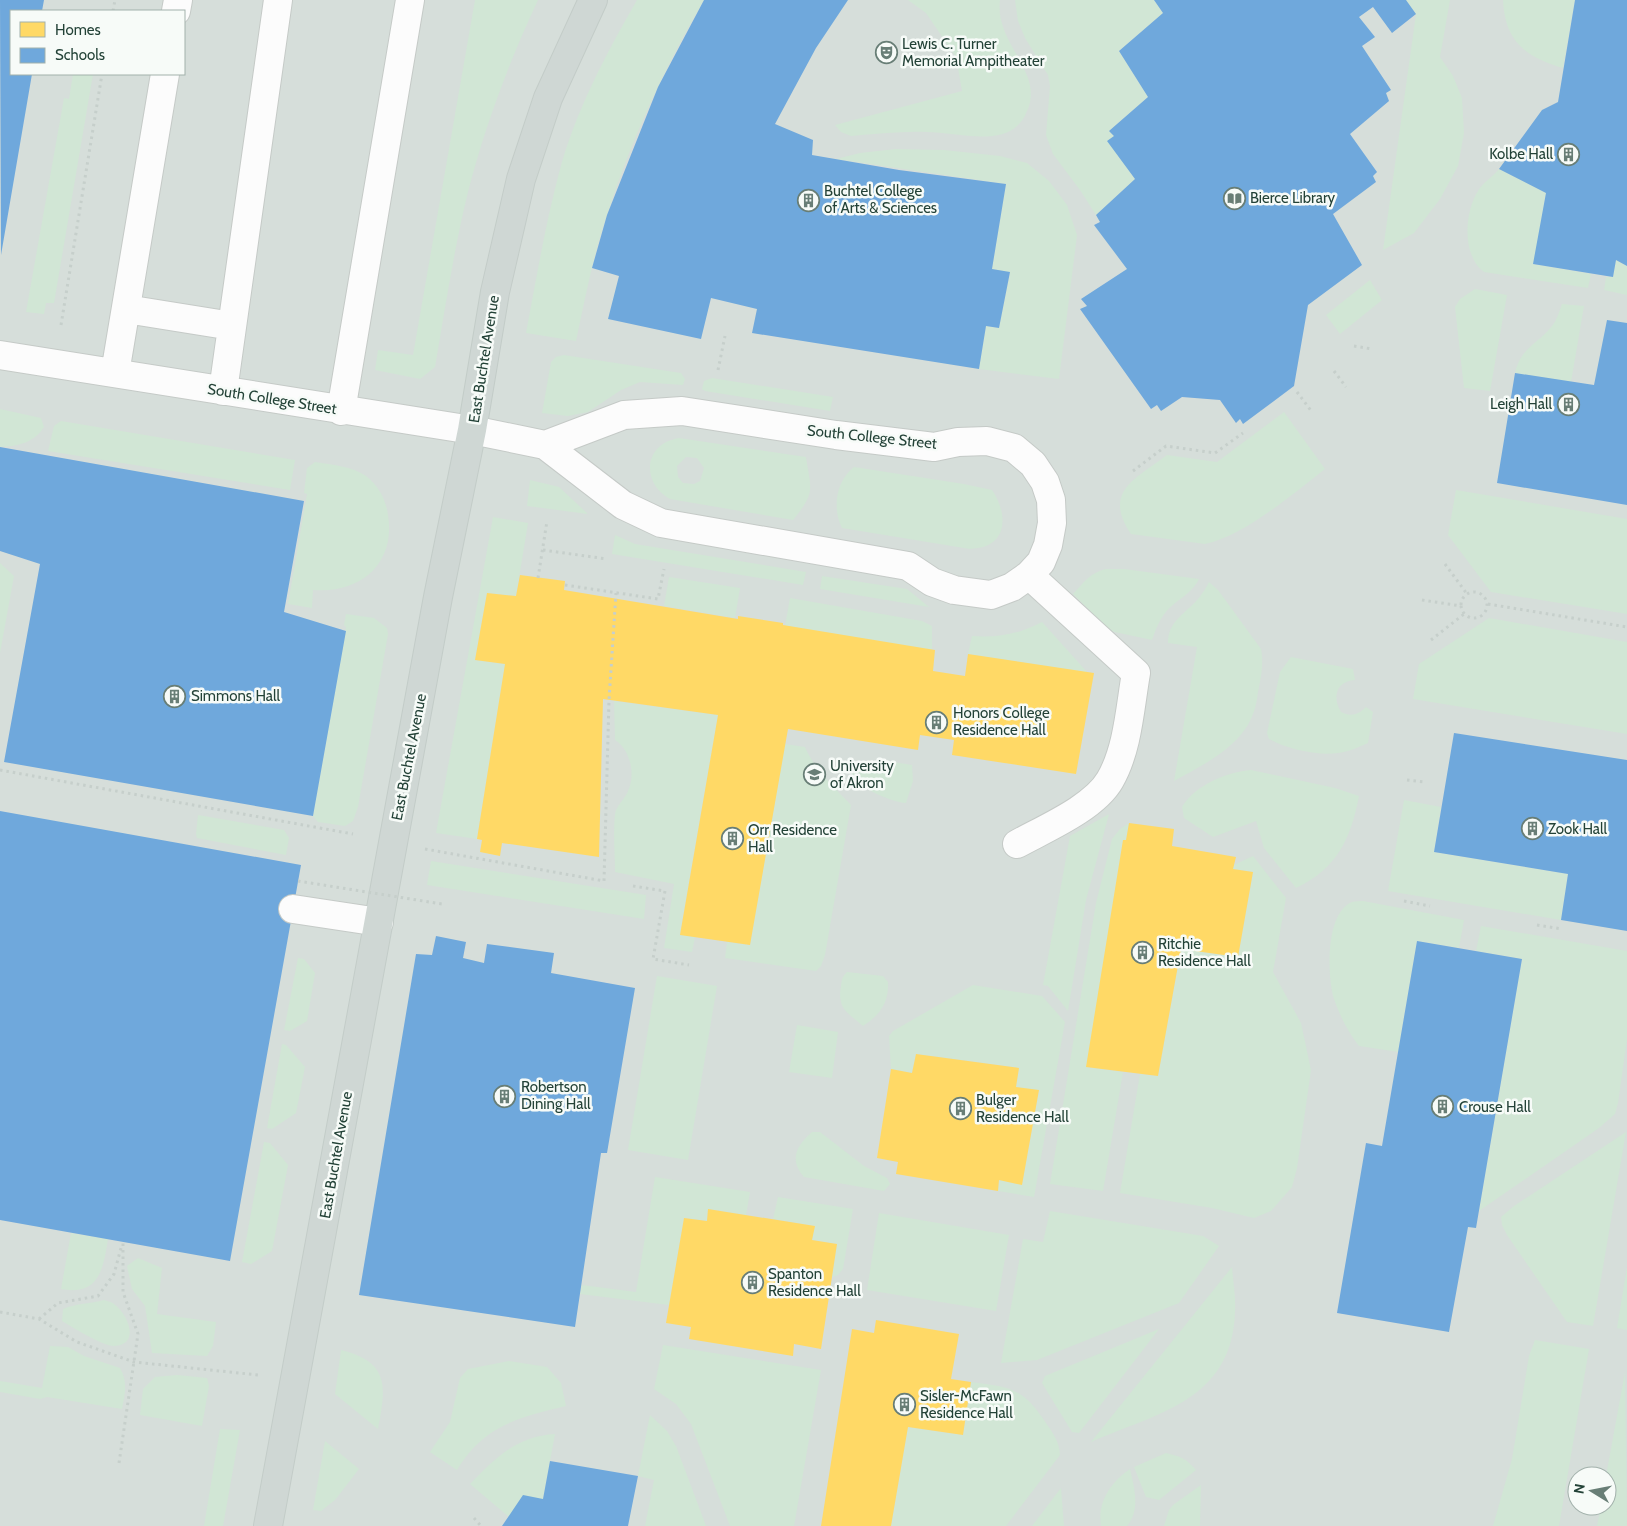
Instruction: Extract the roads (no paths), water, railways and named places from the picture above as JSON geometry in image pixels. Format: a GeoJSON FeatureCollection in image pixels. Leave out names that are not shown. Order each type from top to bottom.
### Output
{"type":"FeatureCollection","features":[{"type":"Feature","properties":{"kind":"main road","name":"East Buchtel Avenue"},"geometry":{"type":"LineString","coordinates":[[268,1526],[437,607],[472,430],[495,292],[521,180],[548,98],[593,0]]}},
{"type":"Feature","properties":{"kind":"street"},"geometry":{"type":"LineString","coordinates":[[223,391],[278,0]]}},
{"type":"Feature","properties":{"kind":"street"},"geometry":{"type":"LineString","coordinates":[[341,411],[410,0]]}},
{"type":"Feature","properties":{"kind":"street"},"geometry":{"type":"LineString","coordinates":[[115,373],[166,75]]}},
{"type":"Feature","properties":{"kind":"street"},"geometry":{"type":"LineString","coordinates":[[126,309],[232,326]]}},
{"type":"Feature","properties":{"kind":"street","name":"South College Street"},"geometry":{"type":"LineString","coordinates":[[0,355],[341,411],[472,430],[545,445],[623,505],[661,523],[908,566],[932,582],[954,590],[990,595],[1012,587],[1041,562],[1048,546],[1052,523],[1051,500],[1045,482],[1033,464],[1014,448],[987,441],[958,442],[934,447],[836,435],[682,411],[624,415],[545,445]]}},
{"type":"Feature","properties":{"kind":"street"},"geometry":{"type":"LineString","coordinates":[[1017,844],[1092,800],[1110,781],[1121,756],[1136,673],[1028,575]]}},
{"type":"Feature","properties":{"kind":"street"},"geometry":{"type":"LineString","coordinates":[[293,909],[379,922]]}},
{"type":"Feature","properties":{"kind":"place","name":"Lewis C. Turner Memorial Ampitheater"},"geometry":{"type":"Point","coordinates":[886,53]}},
{"type":"Feature","properties":{"kind":"place","name":"Kolbe Hall"},"geometry":{"type":"Point","coordinates":[1569,154]}},
{"type":"Feature","properties":{"kind":"place","name":"Bierce Library"},"geometry":{"type":"Point","coordinates":[1234,198]}},
{"type":"Feature","properties":{"kind":"place","name":"Buchtel College of Arts & Sciences"},"geometry":{"type":"Point","coordinates":[808,200]}},
{"type":"Feature","properties":{"kind":"place","name":"Leigh Hall"},"geometry":{"type":"Point","coordinates":[1568,404]}},
{"type":"Feature","properties":{"kind":"place","name":"Simmons Hall"},"geometry":{"type":"Point","coordinates":[175,696]}},
{"type":"Feature","properties":{"kind":"place","name":"Honors College Residence Hall"},"geometry":{"type":"Point","coordinates":[937,722]}},
{"type":"Feature","properties":{"kind":"place","name":"University of Akron"},"geometry":{"type":"Point","coordinates":[814,775]}},
{"type":"Feature","properties":{"kind":"place","name":"Zook Hall"},"geometry":{"type":"Point","coordinates":[1532,829]}},
{"type":"Feature","properties":{"kind":"place","name":"Orr Residence Hall"},"geometry":{"type":"Point","coordinates":[732,839]}},
{"type":"Feature","properties":{"kind":"place","name":"Ritchie Residence Hall"},"geometry":{"type":"Point","coordinates":[1142,953]}},
{"type":"Feature","properties":{"kind":"place","name":"Robertson Dining Hall"},"geometry":{"type":"Point","coordinates":[505,1096]}},
{"type":"Feature","properties":{"kind":"place","name":"Crouse Hall"},"geometry":{"type":"Point","coordinates":[1443,1107]}},
{"type":"Feature","properties":{"kind":"place","name":"Bulger Residence Hall"},"geometry":{"type":"Point","coordinates":[960,1109]}},
{"type":"Feature","properties":{"kind":"place","name":"Spanton Residence Hall"},"geometry":{"type":"Point","coordinates":[752,1283]}},
{"type":"Feature","properties":{"kind":"place","name":"Sisler-McFawn Residence Hall"},"geometry":{"type":"Point","coordinates":[904,1405]}}]}
